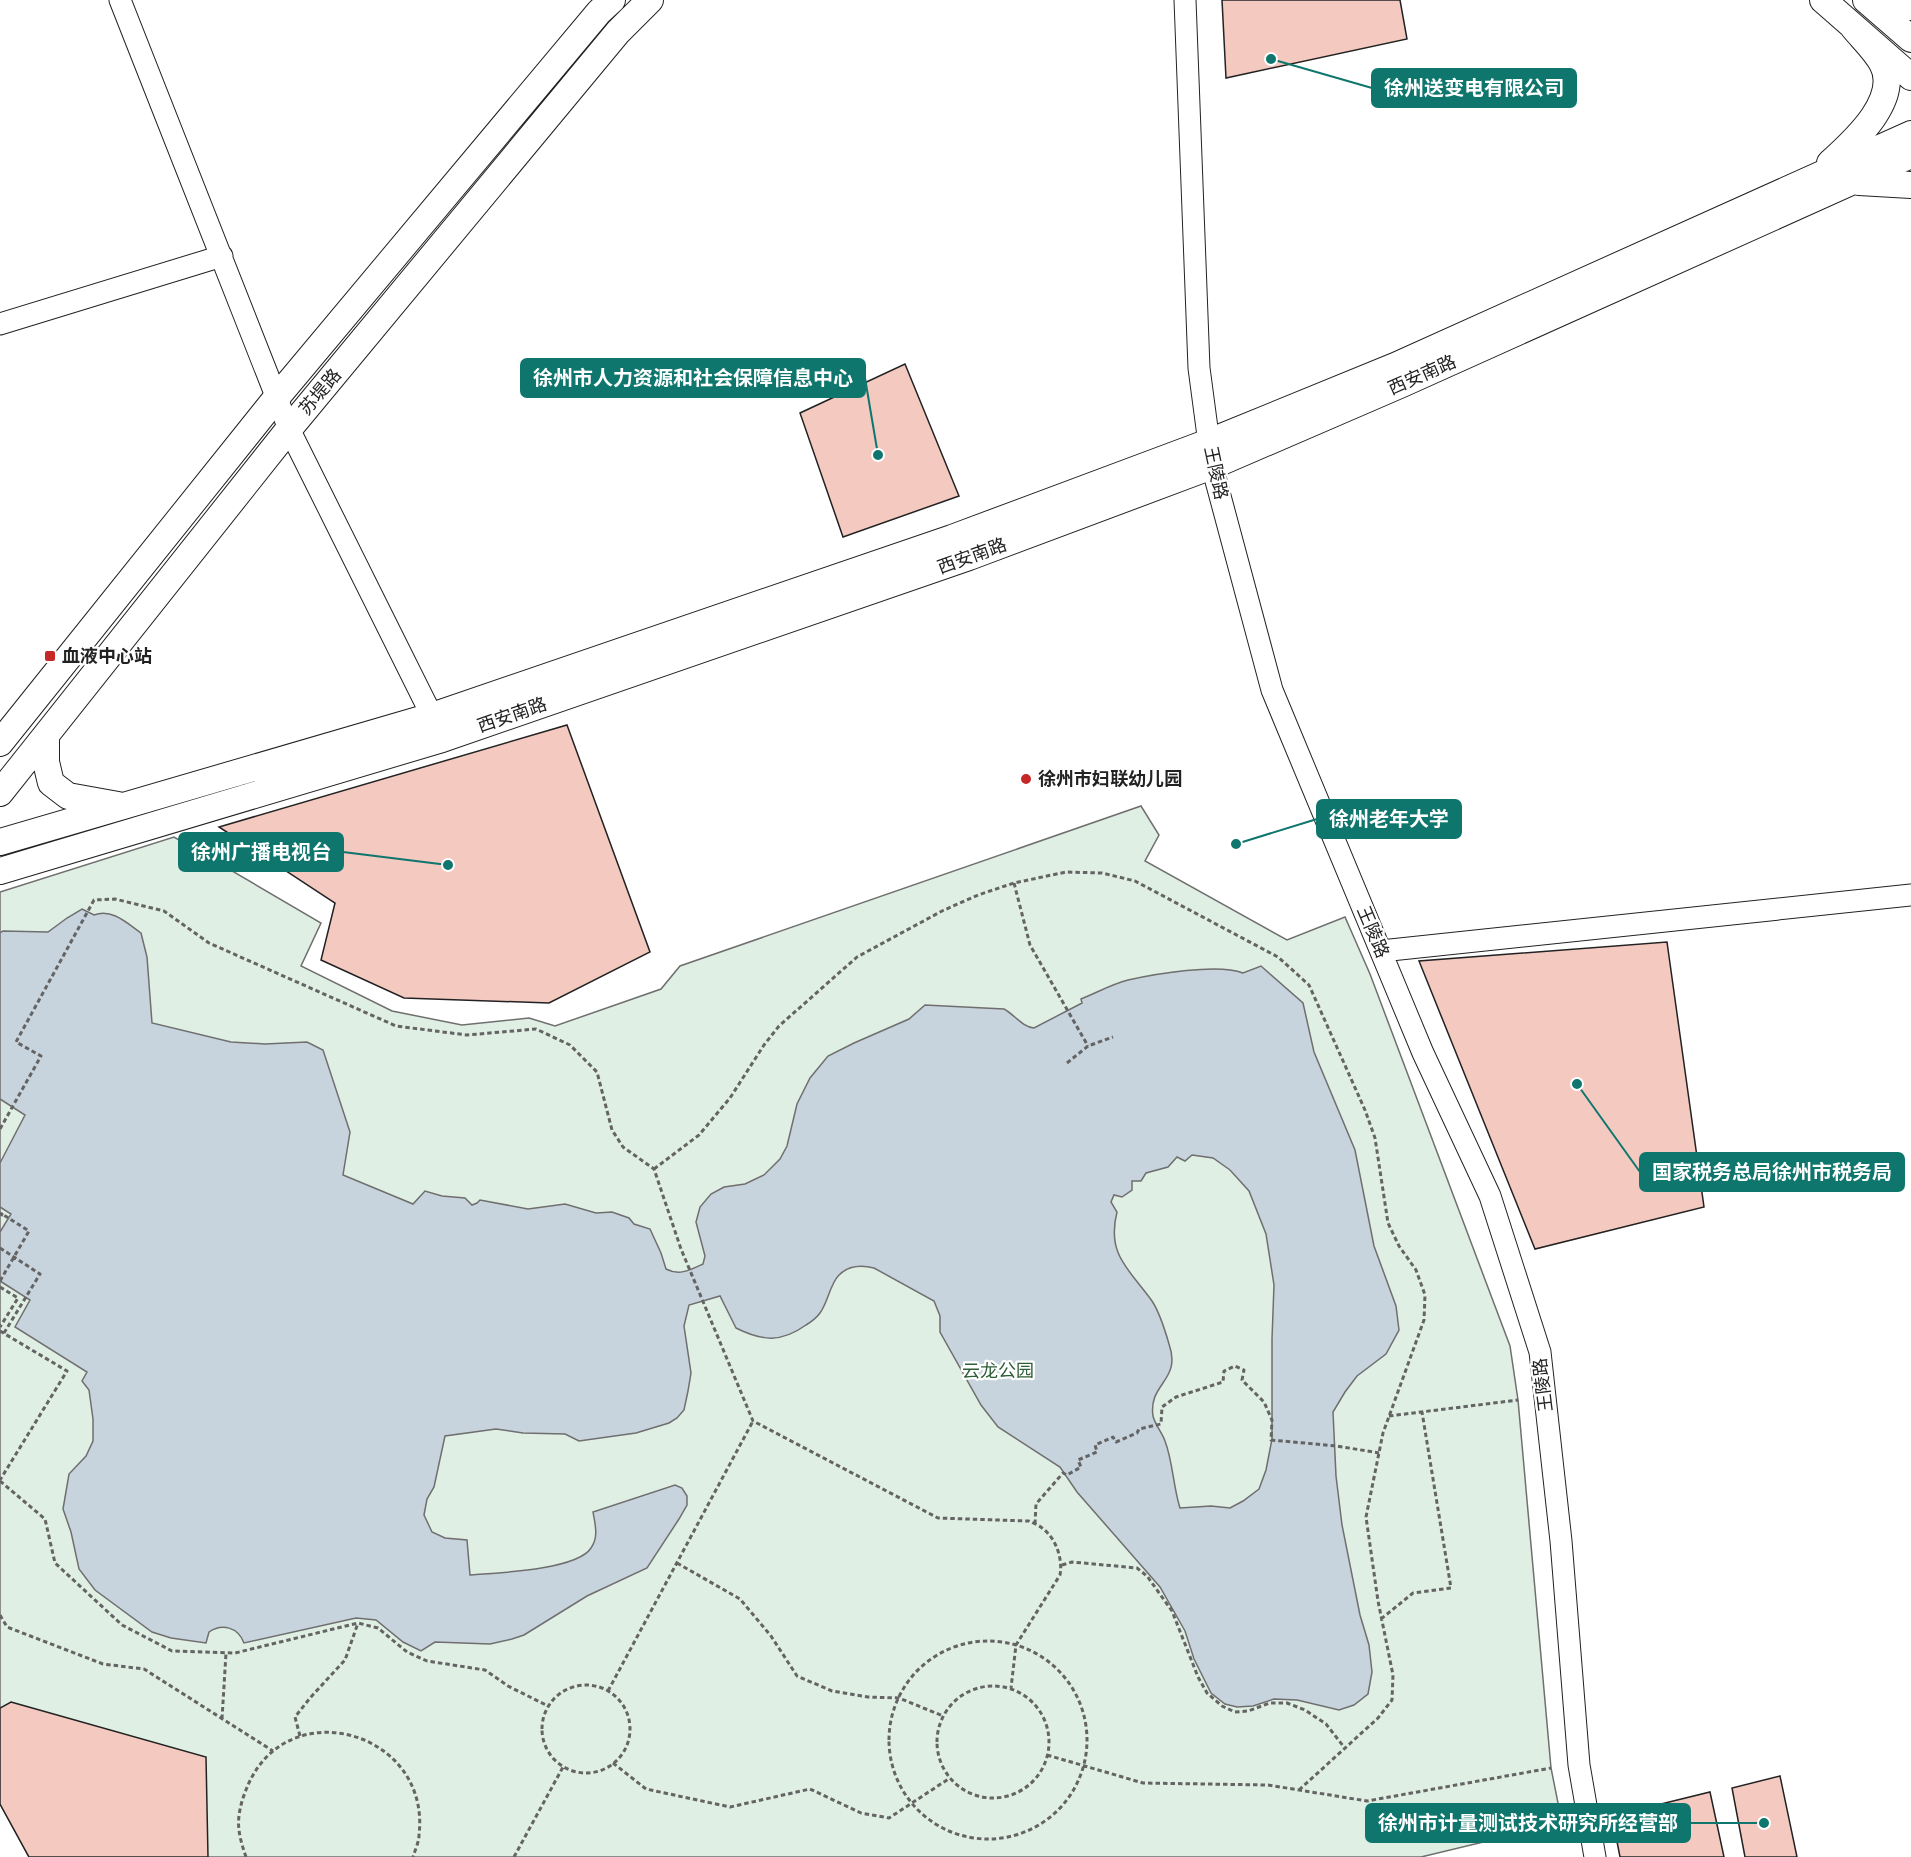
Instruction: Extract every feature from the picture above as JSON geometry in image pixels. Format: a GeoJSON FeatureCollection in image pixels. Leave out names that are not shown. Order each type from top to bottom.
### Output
{"type":"FeatureCollection","features":[{"type":"Feature","properties":{"kind":"main road","name":"苏堤路"},"geometry":{"type":"LineString","coordinates":[[0,743],[278,397],[599,12],[612,0]]}},
{"type":"Feature","properties":{"kind":"main road","name":"苏堤路"},"geometry":{"type":"LineString","coordinates":[[0,793],[290,429],[618,32],[650,0]]}},
{"type":"Feature","properties":{"kind":"main road"},"geometry":{"type":"LineString","coordinates":[[1823,0],[1911,77]]}},
{"type":"Feature","properties":{"kind":"main road"},"geometry":{"type":"LineString","coordinates":[[1866,0],[1911,39]]}},
{"type":"Feature","properties":{"kind":"main road"},"geometry":{"type":"LineString","coordinates":[[1893,0],[1911,7]]}},
{"type":"Feature","properties":{"kind":"main road"},"geometry":{"type":"LineString","coordinates":[[1809,181],[1851,144],[1870,122],[1886,89],[1886,76],[1882,64],[1853,27]]}},
{"type":"Feature","properties":{"kind":"main road","name":"西安南路"},"geometry":{"type":"LineString","coordinates":[[0,871],[437,727],[969,557],[1211,454],[1395,366],[1911,134]]}},
{"type":"Feature","properties":{"kind":"main road","name":"西安南路"},"geometry":{"type":"LineString","coordinates":[[1211,454],[1402,384],[1911,155]]}},
{"type":"Feature","properties":{"kind":"main road"},"geometry":{"type":"LineString","coordinates":[[1850,182],[1911,185]]}},
{"type":"Feature","properties":{"kind":"main road","name":"西安南路"},"geometry":{"type":"LineString","coordinates":[[0,842],[124,806],[437,727]]}},
{"type":"Feature","properties":{"kind":"main road"},"geometry":{"type":"LineString","coordinates":[[46,736],[46,762],[51,783],[68,796],[124,806]]}},
{"type":"Feature","properties":{"kind":"street"},"geometry":{"type":"LineString","coordinates":[[120,0],[290,429],[437,727]]}},
{"type":"Feature","properties":{"kind":"street","name":"王陵路"},"geometry":{"type":"LineString","coordinates":[[1185,0],[1199,368],[1211,454],[1272,690],[1423,1053],[1490,1196],[1540,1352],[1561,1541],[1579,1765],[1595,1857]]}},
{"type":"Feature","properties":{"kind":"street"},"geometry":{"type":"LineString","coordinates":[[0,324],[222,256]]}},
{"type":"Feature","properties":{"kind":"street"},"geometry":{"type":"LineString","coordinates":[[1381,951],[1911,895]]}},
{"type":"Feature","properties":{"kind":"path"},"geometry":{"type":"LineString","coordinates":[[654,1169],[699,1135],[730,1098],[779,1026],[857,957],[942,911],[978,895],[1014,883],[1066,872],[1102,873],[1135,881],[1278,957],[1309,985],[1376,1138],[1388,1223],[1399,1246],[1416,1270],[1425,1295],[1424,1320],[1389,1416],[1366,1517],[1381,1619],[1394,1675],[1392,1700],[1378,1718],[1299,1790]]}},
{"type":"Feature","properties":{"kind":"path"},"geometry":{"type":"LineString","coordinates":[[1014,883],[1030,945],[1088,1047]]}},
{"type":"Feature","properties":{"kind":"path"},"geometry":{"type":"LineString","coordinates":[[0,1129],[41,1056],[16,1042],[94,900],[115,899],[164,911],[209,943],[396,1026],[467,1035],[536,1029],[570,1045],[597,1072],[612,1130],[623,1147],[654,1169],[681,1249],[753,1421],[938,1518],[1029,1521],[1043,1528],[1051,1538],[1059,1551],[1062,1565],[1060,1575],[1016,1645],[1011,1688]]}},
{"type":"Feature","properties":{"kind":"path"},"geometry":{"type":"LineString","coordinates":[[1067,1063],[1088,1047],[1113,1037]]}},
{"type":"Feature","properties":{"kind":"path"},"geometry":{"type":"LineString","coordinates":[[0,1281],[29,1231],[1,1215]]}},
{"type":"Feature","properties":{"kind":"path"},"geometry":{"type":"LineString","coordinates":[[0,1248],[40,1274],[4,1333]]}},
{"type":"Feature","properties":{"kind":"path"},"geometry":{"type":"LineString","coordinates":[[0,1287],[18,1298],[0,1329],[67,1371],[0,1480],[45,1519],[55,1563],[122,1625],[172,1651],[235,1653],[358,1623],[378,1628],[407,1652],[427,1661],[485,1670],[508,1686],[548,1706]]}},
{"type":"Feature","properties":{"kind":"path"},"geometry":{"type":"LineString","coordinates":[[1035,1524],[1036,1504],[1063,1473],[1067,1475],[1081,1467],[1078,1460],[1097,1452],[1095,1445],[1113,1437],[1116,1442],[1137,1433],[1139,1429],[1161,1424],[1162,1407],[1176,1397],[1223,1382],[1224,1371],[1235,1366],[1244,1370],[1242,1380],[1264,1402],[1272,1420],[1271,1440],[1337,1446],[1379,1453]]}},
{"type":"Feature","properties":{"kind":"path"},"geometry":{"type":"LineString","coordinates":[[1389,1416],[1518,1400]]}},
{"type":"Feature","properties":{"kind":"path"},"geometry":{"type":"LineString","coordinates":[[1381,1619],[1413,1593],[1451,1588],[1422,1412]]}},
{"type":"Feature","properties":{"kind":"path"},"geometry":{"type":"LineString","coordinates":[[608,1691],[753,1421]]}},
{"type":"Feature","properties":{"kind":"path"},"geometry":{"type":"LineString","coordinates":[[1062,1565],[1072,1562],[1137,1568],[1158,1588],[1172,1611],[1198,1677],[1207,1693],[1222,1706],[1235,1712],[1248,1711],[1270,1703],[1287,1703],[1305,1710],[1326,1724],[1344,1747]]}},
{"type":"Feature","properties":{"kind":"path"},"geometry":{"type":"LineString","coordinates":[[677,1563],[740,1599],[771,1636],[797,1676],[832,1692],[899,1698],[943,1716]]}},
{"type":"Feature","properties":{"kind":"path"},"geometry":{"type":"LineString","coordinates":[[0,1615],[7,1627],[103,1664],[144,1669],[273,1752]]}},
{"type":"Feature","properties":{"kind":"path"},"geometry":{"type":"LineString","coordinates":[[300,1736],[295,1717],[345,1660],[358,1623]]}},
{"type":"Feature","properties":{"kind":"path"},"geometry":{"type":"LineString","coordinates":[[985,1641],[1016,1645],[1044,1659],[1067,1681],[1083,1711],[1087,1745],[1080,1778],[1062,1807],[1036,1828],[1004,1839],[970,1838],[938,1826],[912,1804],[896,1777],[889,1746],[892,1714],[899,1698],[905,1686],[926,1662],[954,1647],[985,1641]]}},
{"type":"Feature","properties":{"kind":"path"},"geometry":{"type":"LineString","coordinates":[[222,1719],[226,1653]]}},
{"type":"Feature","properties":{"kind":"path"},"geometry":{"type":"LineString","coordinates":[[582,1685],[595,1686],[608,1691],[620,1701],[627,1715],[630,1730],[627,1745],[613,1763],[593,1773],[578,1772],[564,1767],[545,1747],[542,1719],[548,1706],[556,1696],[568,1688],[582,1685]]}},
{"type":"Feature","properties":{"kind":"path"},"geometry":{"type":"LineString","coordinates":[[993,1685],[1011,1688],[1027,1696],[1040,1710],[1048,1727],[1049,1746],[1045,1764],[1034,1780],[1019,1792],[1001,1798],[982,1797],[964,1790],[950,1778],[941,1762],[937,1745],[939,1726],[943,1716],[959,1696],[975,1688],[993,1685]]}},
{"type":"Feature","properties":{"kind":"path"},"geometry":{"type":"LineString","coordinates":[[246,1857],[239,1828],[242,1800],[253,1773],[273,1752],[300,1736],[330,1731],[360,1737],[387,1752],[408,1776],[418,1805],[419,1836],[413,1857]]}},
{"type":"Feature","properties":{"kind":"path"},"geometry":{"type":"LineString","coordinates":[[1047,1755],[1143,1783],[1268,1785],[1367,1801],[1551,1768]]}},
{"type":"Feature","properties":{"kind":"path"},"geometry":{"type":"LineString","coordinates":[[613,1763],[646,1789],[730,1807],[810,1789],[861,1814],[889,1818],[950,1778]]}},
{"type":"Feature","properties":{"kind":"path"},"geometry":{"type":"LineString","coordinates":[[514,1857],[564,1767]]}},
{"type":"Feature","properties":{"kind":"green space","name":"云龙公园"},"geometry":{"type":"Polygon","coordinates":[[[1141,806],[1159,835],[1145,861],[1287,940],[1345,917],[1370,974],[1510,1346],[1518,1400],[1551,1768],[1562,1823],[1421,1857],[29,1857],[0,1804],[0,892],[174,837],[321,923],[301,966],[392,1011],[462,1025],[529,1018],[555,1026],[661,989],[680,966],[1141,806]]]}},
{"type":"Feature","properties":{"kind":"shaded area","name":"云龙公园"},"geometry":{"type":"Polygon","coordinates":[[[82,909],[94,915],[107,913],[125,921],[141,933],[147,957],[152,1023],[231,1042],[265,1044],[307,1042],[323,1050],[350,1132],[343,1175],[413,1204],[425,1191],[442,1196],[465,1198],[472,1205],[480,1200],[528,1209],[565,1204],[596,1213],[612,1212],[629,1218],[634,1224],[650,1229],[666,1269],[675,1272],[689,1270],[703,1264],[705,1256],[696,1222],[700,1207],[711,1194],[724,1187],[745,1184],[764,1175],[780,1159],[787,1146],[797,1104],[810,1078],[828,1056],[909,1019],[925,1005],[1004,1009],[1034,1028],[1082,1003],[1081,999],[1128,980],[1203,969],[1232,970],[1243,973],[1261,966],[1303,1003],[1314,1052],[1355,1150],[1374,1246],[1396,1306],[1399,1330],[1386,1354],[1357,1376],[1333,1412],[1336,1476],[1342,1525],[1360,1615],[1369,1645],[1372,1672],[1368,1694],[1354,1705],[1339,1710],[1297,1700],[1274,1699],[1253,1706],[1237,1707],[1225,1704],[1211,1693],[1194,1659],[1185,1631],[1160,1587],[1077,1492],[1060,1467],[998,1427],[981,1405],[940,1332],[940,1316],[934,1301],[874,1268],[865,1266],[851,1268],[839,1275],[833,1283],[823,1309],[817,1316],[797,1331],[780,1337],[763,1338],[736,1328],[720,1296],[689,1305],[684,1326],[691,1373],[688,1391],[684,1410],[669,1423],[636,1433],[579,1441],[565,1434],[523,1433],[496,1429],[445,1436],[434,1487],[427,1499],[424,1515],[432,1532],[445,1538],[467,1540],[470,1575],[535,1569],[570,1561],[583,1555],[593,1544],[596,1530],[593,1512],[675,1485],[682,1488],[687,1496],[687,1505],[647,1568],[587,1596],[524,1635],[490,1644],[435,1642],[421,1651],[403,1642],[376,1620],[356,1618],[244,1643],[238,1633],[224,1627],[209,1632],[206,1643],[171,1638],[152,1632],[95,1590],[79,1569],[71,1532],[63,1509],[69,1474],[86,1456],[93,1441],[89,1390],[82,1381],[87,1372],[15,1327],[30,1300],[0,1281],[0,1232],[11,1214],[0,1207],[0,1163],[25,1115],[0,1099],[0,933],[3,931],[48,932],[82,909]],[[1192,1155],[1185,1161],[1177,1157],[1168,1167],[1146,1173],[1141,1181],[1132,1181],[1132,1190],[1122,1197],[1114,1195],[1111,1202],[1117,1212],[1114,1227],[1117,1251],[1128,1271],[1155,1306],[1172,1356],[1168,1374],[1155,1396],[1153,1416],[1168,1449],[1180,1508],[1211,1506],[1230,1508],[1259,1489],[1266,1470],[1272,1439],[1274,1285],[1266,1234],[1249,1191],[1230,1170],[1213,1158],[1192,1155]]]}},
{"type":"Feature","properties":{"kind":"building"},"geometry":{"type":"Polygon","coordinates":[[[1222,0],[1400,0],[1407,39],[1226,78],[1222,0]]]}},
{"type":"Feature","properties":{"kind":"building"},"geometry":{"type":"Polygon","coordinates":[[[905,364],[959,496],[843,537],[800,413],[905,364]]]}},
{"type":"Feature","properties":{"kind":"building"},"geometry":{"type":"Polygon","coordinates":[[[567,725],[650,952],[549,1003],[404,998],[321,960],[335,903],[219,827],[567,725]]]}},
{"type":"Feature","properties":{"kind":"building"},"geometry":{"type":"Polygon","coordinates":[[[1667,942],[1704,1207],[1535,1249],[1419,961],[1667,942]]]}},
{"type":"Feature","properties":{"kind":"building"},"geometry":{"type":"Polygon","coordinates":[[[11,1702],[206,1757],[208,1857],[29,1857],[0,1804],[0,1708],[11,1702]]]}},
{"type":"Feature","properties":{"kind":"building"},"geometry":{"type":"Polygon","coordinates":[[[1780,1776],[1797,1857],[1745,1857],[1732,1788],[1780,1776]]]}},
{"type":"Feature","properties":{"kind":"building"},"geometry":{"type":"Polygon","coordinates":[[[1710,1792],[1724,1857],[1620,1857],[1612,1816],[1710,1792]]]}},
{"type":"Feature","properties":{"kind":"place","name":"徐州送变电有限公司"},"geometry":{"type":"Point","coordinates":[1271,59]}},
{"type":"Feature","properties":{"kind":"place","name":"徐州市人力资源和社会保障信息中心"},"geometry":{"type":"Point","coordinates":[878,455]}},
{"type":"Feature","properties":{"kind":"place","name":"血液中心站"},"geometry":{"type":"Point","coordinates":[50,656]}},
{"type":"Feature","properties":{"kind":"place","name":"徐州市妇联幼儿园"},"geometry":{"type":"Point","coordinates":[1026,779]}},
{"type":"Feature","properties":{"kind":"place","name":"徐州老年大学"},"geometry":{"type":"Point","coordinates":[1236,844]}},
{"type":"Feature","properties":{"kind":"place","name":"徐州广播电视台"},"geometry":{"type":"Point","coordinates":[448,865]}},
{"type":"Feature","properties":{"kind":"place","name":"国家税务总局徐州市税务局"},"geometry":{"type":"Point","coordinates":[1577,1084]}},
{"type":"Feature","properties":{"kind":"place","name":"徐州市计量测试技术研究所经营部"},"geometry":{"type":"Point","coordinates":[1764,1823]}}]}
